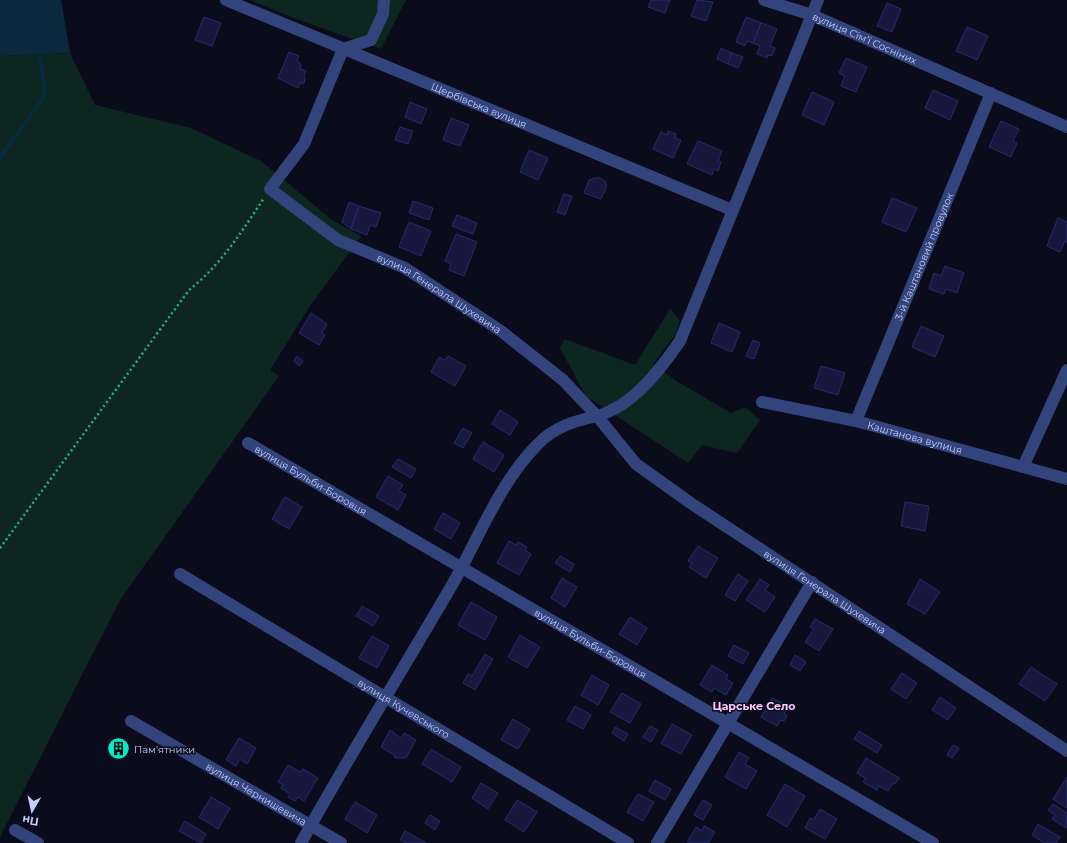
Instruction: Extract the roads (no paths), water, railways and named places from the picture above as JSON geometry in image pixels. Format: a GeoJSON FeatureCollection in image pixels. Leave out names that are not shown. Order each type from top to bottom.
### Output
{"type":"FeatureCollection","features":[{"type":"Feature","properties":{"kind":"street","name":"Щербівська вулиця"},"geometry":{"type":"LineString","coordinates":[[226,0],[732,210]]}},
{"type":"Feature","properties":{"kind":"street"},"geometry":{"type":"LineString","coordinates":[[343,49],[371,40],[383,14],[384,0]]}},
{"type":"Feature","properties":{"kind":"street"},"geometry":{"type":"LineString","coordinates":[[764,0],[812,14],[818,0]]}},
{"type":"Feature","properties":{"kind":"street","name":"вулиця Сім’ї Сосніних"},"geometry":{"type":"LineString","coordinates":[[732,210],[812,14],[1067,127]]}},
{"type":"Feature","properties":{"kind":"street","name":"вулиця Генерала Шухевича"},"geometry":{"type":"LineString","coordinates":[[343,49],[304,144],[270,189],[338,240],[405,268],[501,331],[563,380],[597,416],[636,464],[692,504],[1067,751]]}},
{"type":"Feature","properties":{"kind":"street","name":"3-й Каштановий провулок"},"geometry":{"type":"LineString","coordinates":[[856,421],[992,93]]}},
{"type":"Feature","properties":{"kind":"street"},"geometry":{"type":"LineString","coordinates":[[301,843],[387,698],[462,567],[505,486],[536,445],[549,433],[568,424],[616,409],[640,389],[660,367],[680,341],[732,210]]}},
{"type":"Feature","properties":{"kind":"street"},"geometry":{"type":"LineString","coordinates":[[1023,467],[1067,370]]}},
{"type":"Feature","properties":{"kind":"street","name":"Каштанова вулиця"},"geometry":{"type":"LineString","coordinates":[[762,402],[856,421],[1067,479]]}},
{"type":"Feature","properties":{"kind":"street","name":"вулиця Бульби-Боровця"},"geometry":{"type":"LineString","coordinates":[[248,443],[933,843]]}},
{"type":"Feature","properties":{"kind":"street","name":"вулиця Кучевського"},"geometry":{"type":"LineString","coordinates":[[180,574],[628,843]]}},
{"type":"Feature","properties":{"kind":"street"},"geometry":{"type":"LineString","coordinates":[[656,843],[812,582]]}},
{"type":"Feature","properties":{"kind":"street","name":"вулиця Чернишевича"},"geometry":{"type":"LineString","coordinates":[[131,721],[341,843]]}},
{"type":"Feature","properties":{"kind":"street"},"geometry":{"type":"LineString","coordinates":[[15,830],[38,843]]}},
{"type":"Feature","properties":{"kind":"water"},"geometry":{"type":"Polygon","coordinates":[[[0,0],[61,0],[70,53],[0,56],[0,0]]]}},
{"type":"Feature","properties":{"kind":"waterway"},"geometry":{"type":"LineString","coordinates":[[0,158],[45,95],[39,49]]}},
{"type":"Feature","properties":{"kind":"place","name":"Пам'ятники"},"geometry":{"type":"Point","coordinates":[118,749]}},
{"type":"Feature","properties":{"kind":"district","name":"Царське Село"},"geometry":{"type":"Point","coordinates":[754,706]}}]}
